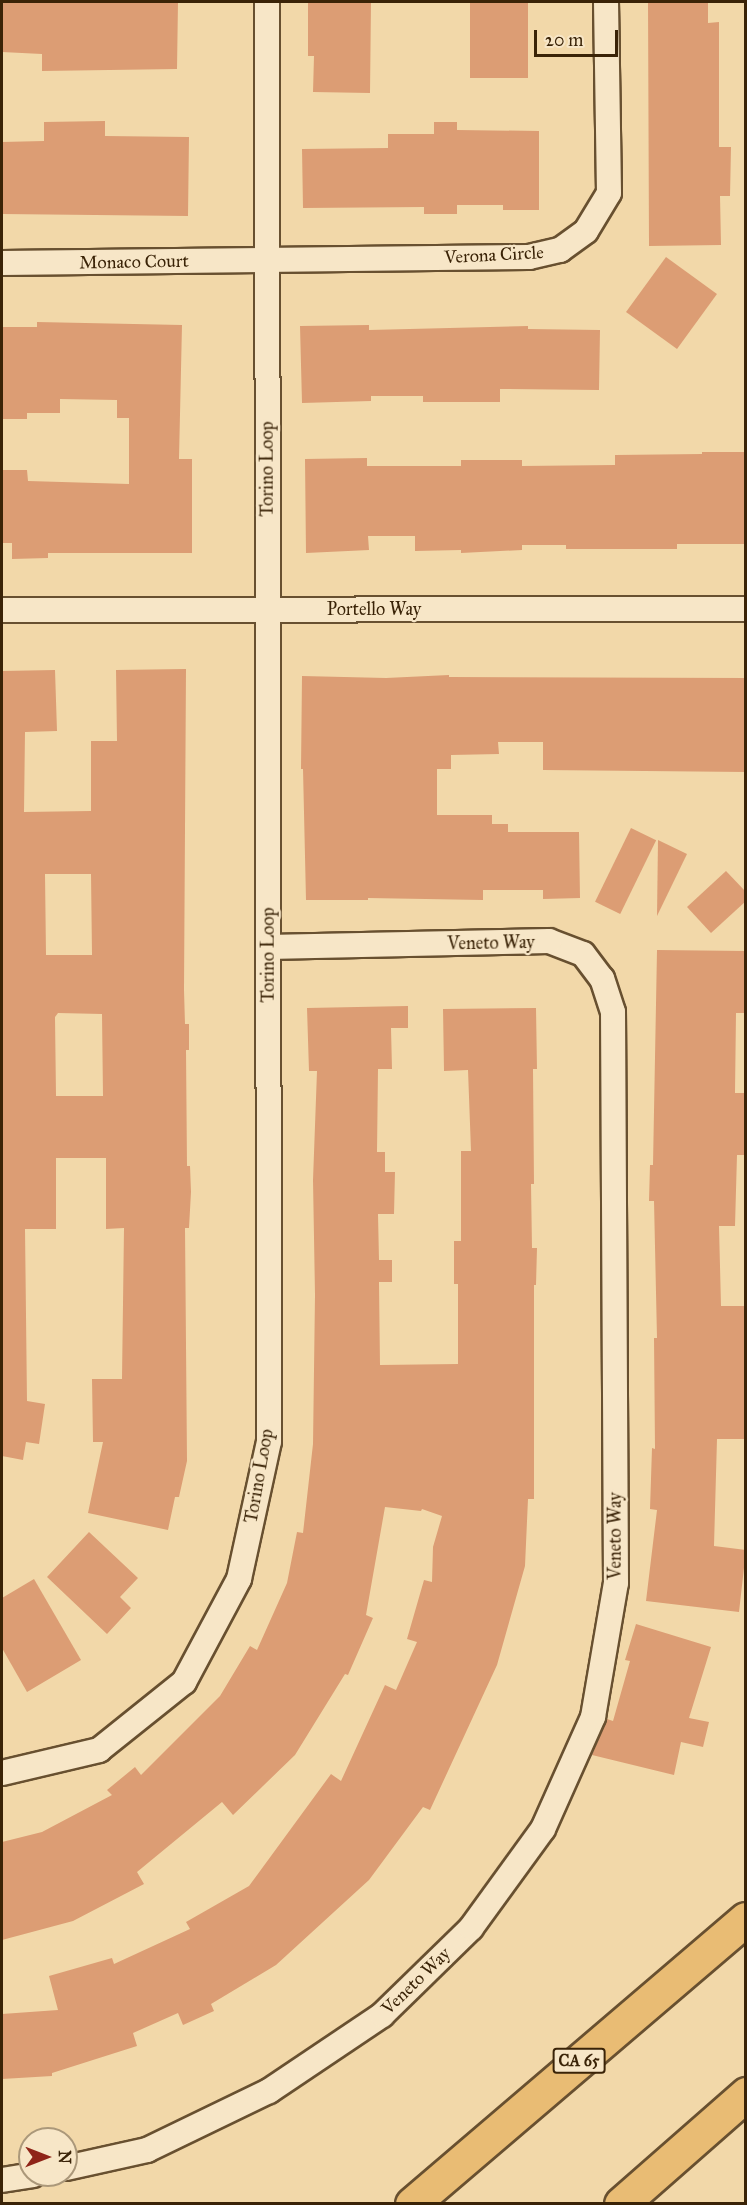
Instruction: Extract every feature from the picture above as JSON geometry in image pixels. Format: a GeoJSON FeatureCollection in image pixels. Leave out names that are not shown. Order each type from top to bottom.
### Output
{"type":"FeatureCollection","features":[{"type":"Feature","properties":{"kind":"highway","name":"CA 65"},"geometry":{"type":"LineString","coordinates":[[412,2204],[746,1919]]}},
{"type":"Feature","properties":{"kind":"highway"},"geometry":{"type":"LineString","coordinates":[[621,2204],[746,2094]]}},
{"type":"Feature","properties":{"kind":"street","name":"Torino Loop"},"geometry":{"type":"LineString","coordinates":[[2,1773],[99,1750],[184,1682],[239,1579],[269,1441],[267,2]]}},
{"type":"Feature","properties":{"kind":"street","name":"Verona Circle"},"geometry":{"type":"LineString","coordinates":[[267,260],[529,257],[560,250],[586,231],[609,194],[606,2]]}},
{"type":"Feature","properties":{"kind":"street","name":"Monaco Court"},"geometry":{"type":"LineString","coordinates":[[2,263],[267,260]]}},
{"type":"Feature","properties":{"kind":"street","name":"Portello Way"},"geometry":{"type":"LineString","coordinates":[[2,610],[746,609]]}},
{"type":"Feature","properties":{"kind":"street","name":"Veneto Way"},"geometry":{"type":"LineString","coordinates":[[78,2165],[147,2150],[268,2091],[382,2015],[471,1928],[543,1828],[593,1717],[614,1594],[613,1012],[602,979],[583,954],[549,941],[268,947]]}},
{"type":"Feature","properties":{"kind":"street"},"geometry":{"type":"LineString","coordinates":[[2,2180],[18,2177]]}},
{"type":"Feature","properties":{"kind":"building"},"geometry":{"type":"Polygon","coordinates":[[[2,2],[178,2],[177,69],[42,71],[42,54],[2,52],[2,2]]]}},
{"type":"Feature","properties":{"kind":"building"},"geometry":{"type":"Polygon","coordinates":[[[308,2],[371,2],[370,93],[313,92],[314,56],[308,56],[308,2]]]}},
{"type":"Feature","properties":{"kind":"building"},"geometry":{"type":"Polygon","coordinates":[[[470,2],[528,2],[528,78],[470,78],[470,2]]]}},
{"type":"Feature","properties":{"kind":"building"},"geometry":{"type":"Polygon","coordinates":[[[648,2],[708,2],[708,23],[719,22],[719,147],[731,147],[730,196],[720,196],[721,245],[649,246],[648,2]]]}},
{"type":"Feature","properties":{"kind":"building"},"geometry":{"type":"Polygon","coordinates":[[[105,121],[105,136],[189,137],[188,216],[2,214],[2,142],[44,141],[44,122],[105,121]]]}},
{"type":"Feature","properties":{"kind":"building"},"geometry":{"type":"Polygon","coordinates":[[[434,122],[457,122],[457,130],[539,131],[539,210],[503,210],[503,205],[457,205],[457,214],[424,214],[424,207],[303,208],[302,149],[388,148],[388,134],[434,134],[434,122]]]}},
{"type":"Feature","properties":{"kind":"building"},"geometry":{"type":"Polygon","coordinates":[[[666,257],[717,294],[677,349],[626,312],[666,257]]]}},
{"type":"Feature","properties":{"kind":"building"},"geometry":{"type":"Polygon","coordinates":[[[37,322],[182,325],[179,459],[192,459],[192,553],[48,553],[48,558],[12,559],[12,543],[2,543],[2,470],[27,470],[28,481],[129,484],[129,418],[117,418],[117,400],[60,399],[60,413],[27,413],[27,419],[2,419],[2,327],[37,327],[37,322]]]}},
{"type":"Feature","properties":{"kind":"building"},"geometry":{"type":"Polygon","coordinates":[[[369,325],[369,330],[528,326],[528,329],[600,330],[599,390],[500,389],[500,402],[423,402],[423,396],[371,396],[371,401],[302,403],[300,326],[369,325]]]}},
{"type":"Feature","properties":{"kind":"building"},"geometry":{"type":"Polygon","coordinates":[[[702,452],[746,452],[746,544],[677,544],[677,549],[566,549],[566,545],[522,545],[522,550],[461,553],[461,550],[415,551],[415,536],[368,536],[369,550],[306,553],[305,459],[367,458],[367,466],[461,466],[461,460],[522,460],[522,466],[615,465],[615,455],[702,454],[702,452]]]}},
{"type":"Feature","properties":{"kind":"building"},"geometry":{"type":"Polygon","coordinates":[[[186,669],[184,990],[185,1024],[189,1024],[189,1050],[186,1050],[187,1166],[190,1166],[191,1192],[189,1228],[185,1228],[187,1461],[179,1497],[175,1497],[168,1530],[88,1513],[103,1442],[93,1442],[92,1379],[122,1379],[124,1228],[106,1229],[106,1158],[56,1158],[56,1229],[25,1229],[27,1401],[45,1404],[39,1444],[26,1442],[23,1460],[2,1456],[2,671],[55,670],[57,731],[25,732],[24,812],[91,811],[91,741],[117,741],[116,670],[186,669]],[[45,874],[46,955],[92,955],[91,874],[45,874]],[[58,1013],[55,1017],[56,1096],[103,1096],[102,1014],[58,1013]]]}},
{"type":"Feature","properties":{"kind":"building"},"geometry":{"type":"Polygon","coordinates":[[[449,675],[449,677],[746,678],[746,772],[543,770],[543,742],[498,742],[499,754],[451,755],[451,769],[437,769],[437,815],[492,815],[492,824],[508,824],[508,832],[579,832],[580,898],[543,899],[543,890],[483,890],[483,900],[368,898],[368,900],[306,900],[303,769],[301,769],[302,676],[386,678],[449,675]]]}},
{"type":"Feature","properties":{"kind":"building"},"geometry":{"type":"Polygon","coordinates":[[[631,828],[656,840],[620,914],[595,902],[631,828]]]}},
{"type":"Feature","properties":{"kind":"building"},"geometry":{"type":"Polygon","coordinates":[[[658,840],[687,854],[657,916],[658,840]]]}},
{"type":"Feature","properties":{"kind":"building"},"geometry":{"type":"Polygon","coordinates":[[[726,871],[746,892],[746,901],[711,933],[687,907],[726,871]]]}},
{"type":"Feature","properties":{"kind":"building"},"geometry":{"type":"Polygon","coordinates":[[[657,950],[746,951],[746,1013],[736,1013],[735,1093],[746,1093],[746,1155],[737,1155],[735,1226],[719,1226],[721,1306],[746,1306],[746,1439],[717,1439],[714,1546],[746,1550],[739,1612],[646,1601],[657,1510],[650,1509],[652,1448],[655,1449],[654,1338],[657,1338],[654,1201],[649,1201],[650,1165],[653,1165],[657,950]]]}},
{"type":"Feature","properties":{"kind":"building"},"geometry":{"type":"Polygon","coordinates":[[[408,1006],[408,1028],[391,1028],[392,1069],[378,1069],[377,1152],[385,1152],[385,1172],[395,1172],[394,1214],[378,1214],[379,1260],[392,1260],[392,1282],[379,1282],[380,1365],[458,1364],[458,1284],[454,1284],[454,1241],[461,1241],[461,1151],[471,1151],[468,1070],[444,1071],[443,1009],[536,1008],[537,1069],[533,1069],[534,1184],[531,1184],[532,1248],[537,1248],[536,1285],[534,1285],[534,1499],[528,1499],[525,1566],[497,1665],[430,1810],[423,1807],[369,1880],[276,1965],[211,2004],[214,2011],[183,2025],[178,2013],[133,2033],[137,2046],[52,2073],[52,2076],[2,2079],[2,2014],[58,2010],[49,1976],[112,1958],[114,1964],[190,1929],[186,1922],[249,1886],[331,1774],[341,1781],[385,1685],[396,1690],[417,1642],[407,1639],[424,1580],[432,1582],[433,1547],[442,1516],[422,1509],[421,1511],[385,1507],[366,1615],[373,1618],[348,1675],[345,1674],[295,1755],[233,1815],[222,1802],[137,1872],[144,1884],[73,1921],[2,1940],[2,1842],[42,1832],[112,1795],[107,1790],[135,1767],[141,1775],[220,1696],[250,1646],[257,1650],[287,1583],[297,1532],[303,1533],[313,1444],[315,1295],[313,1180],[317,1071],[309,1071],[307,1008],[408,1006]]]}},
{"type":"Feature","properties":{"kind":"building"},"geometry":{"type":"Polygon","coordinates":[[[89,1532],[138,1578],[120,1597],[131,1608],[107,1634],[47,1577],[89,1532]]]}},
{"type":"Feature","properties":{"kind":"building"},"geometry":{"type":"Polygon","coordinates":[[[34,1579],[81,1660],[27,1692],[2,1648],[2,1598],[34,1579]]]}},
{"type":"Feature","properties":{"kind":"building"},"geometry":{"type":"Polygon","coordinates":[[[636,1624],[711,1647],[689,1718],[709,1722],[703,1747],[681,1742],[674,1775],[592,1755],[607,1719],[613,1721],[630,1661],[625,1660],[636,1624]]]}}]}
